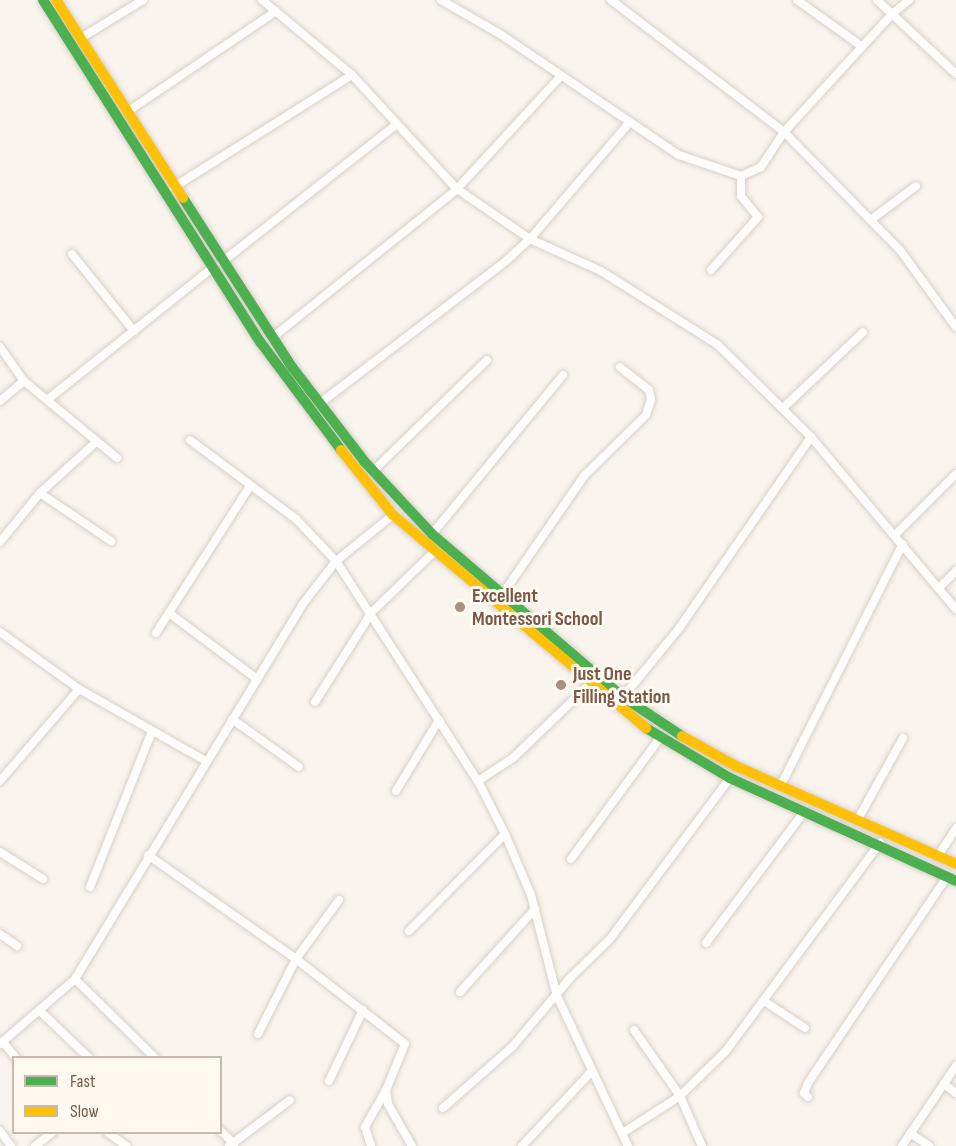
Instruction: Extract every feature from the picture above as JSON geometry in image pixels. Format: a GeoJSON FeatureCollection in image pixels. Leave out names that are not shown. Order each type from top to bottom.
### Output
{"type":"FeatureCollection","features":[{"type":"Feature","properties":{"kind":"main road"},"geometry":{"type":"LineString","coordinates":[[43,0],[211,269],[311,414],[393,515],[590,684],[660,738],[730,778],[880,843],[952,879]]}},
{"type":"Feature","properties":{"kind":"main road"},"geometry":{"type":"LineString","coordinates":[[56,0],[272,338],[319,404],[373,471],[432,534],[623,697],[703,749],[956,864]]}},
{"type":"Feature","properties":{"kind":"street"},"geometry":{"type":"LineString","coordinates":[[81,38],[143,0]]}},
{"type":"Feature","properties":{"kind":"street"},"geometry":{"type":"LineString","coordinates":[[262,0],[352,75],[457,189],[530,239],[601,271],[718,345],[811,437],[956,609]]}},
{"type":"Feature","properties":{"kind":"street"},"geometry":{"type":"LineString","coordinates":[[441,0],[561,76],[679,155],[741,176],[761,167],[784,132],[892,13],[909,0]]}},
{"type":"Feature","properties":{"kind":"street"},"geometry":{"type":"LineString","coordinates":[[611,0],[784,132],[900,250],[956,327]]}},
{"type":"Feature","properties":{"kind":"street"},"geometry":{"type":"LineString","coordinates":[[797,0],[861,46]]}},
{"type":"Feature","properties":{"kind":"street"},"geometry":{"type":"LineString","coordinates":[[877,0],[954,69]]}},
{"type":"Feature","properties":{"kind":"street"},"geometry":{"type":"LineString","coordinates":[[127,112],[276,11]]}},
{"type":"Feature","properties":{"kind":"street"},"geometry":{"type":"LineString","coordinates":[[174,187],[352,75]]}},
{"type":"Feature","properties":{"kind":"street"},"geometry":{"type":"LineString","coordinates":[[272,338],[457,189],[561,76]]}},
{"type":"Feature","properties":{"kind":"street"},"geometry":{"type":"LineString","coordinates":[[319,404],[530,239],[629,123]]}},
{"type":"Feature","properties":{"kind":"street"},"geometry":{"type":"LineString","coordinates":[[222,262],[397,124]]}},
{"type":"Feature","properties":{"kind":"street"},"geometry":{"type":"LineString","coordinates":[[711,270],[758,217],[741,196],[741,176]]}},
{"type":"Feature","properties":{"kind":"street"},"geometry":{"type":"LineString","coordinates":[[872,219],[916,186]]}},
{"type":"Feature","properties":{"kind":"street"},"geometry":{"type":"LineString","coordinates":[[72,254],[134,331]]}},
{"type":"Feature","properties":{"kind":"street"},"geometry":{"type":"LineString","coordinates":[[47,400],[211,269]]}},
{"type":"Feature","properties":{"kind":"street"},"geometry":{"type":"LineString","coordinates":[[783,408],[863,332]]}},
{"type":"Feature","properties":{"kind":"street"},"geometry":{"type":"LineString","coordinates":[[0,347],[24,381],[117,458]]}},
{"type":"Feature","properties":{"kind":"street"},"geometry":{"type":"LineString","coordinates":[[373,471],[487,360]]}},
{"type":"Feature","properties":{"kind":"street"},"geometry":{"type":"LineString","coordinates":[[502,595],[584,476],[646,415],[651,400],[649,390],[620,367]]}},
{"type":"Feature","properties":{"kind":"street"},"geometry":{"type":"LineString","coordinates":[[432,534],[563,375]]}},
{"type":"Feature","properties":{"kind":"street"},"geometry":{"type":"LineString","coordinates":[[0,401],[24,381]]}},
{"type":"Feature","properties":{"kind":"street"},"geometry":{"type":"LineString","coordinates":[[623,697],[680,627],[811,437]]}},
{"type":"Feature","properties":{"kind":"street"},"geometry":{"type":"LineString","coordinates":[[190,440],[296,519],[336,561],[372,612],[478,781],[505,834],[535,909],[557,996],[591,1072],[624,1132],[628,1146]]}},
{"type":"Feature","properties":{"kind":"street"},"geometry":{"type":"LineString","coordinates":[[0,542],[40,493],[96,442]]}},
{"type":"Feature","properties":{"kind":"street"},"geometry":{"type":"LineString","coordinates":[[895,535],[956,474]]}},
{"type":"Feature","properties":{"kind":"street"},"geometry":{"type":"LineString","coordinates":[[156,633],[250,486]]}},
{"type":"Feature","properties":{"kind":"street"},"geometry":{"type":"LineString","coordinates":[[40,493],[111,541]]}},
{"type":"Feature","properties":{"kind":"street"},"geometry":{"type":"LineString","coordinates":[[14,1056],[1,1043],[75,979],[148,855],[302,605],[336,561],[393,515]]}},
{"type":"Feature","properties":{"kind":"street"},"geometry":{"type":"LineString","coordinates":[[781,785],[903,544]]}},
{"type":"Feature","properties":{"kind":"street"},"geometry":{"type":"LineString","coordinates":[[315,702],[372,612],[434,552]]}},
{"type":"Feature","properties":{"kind":"street"},"geometry":{"type":"LineString","coordinates":[[939,588],[956,572]]}},
{"type":"Feature","properties":{"kind":"street"},"geometry":{"type":"LineString","coordinates":[[169,613],[257,679]]}},
{"type":"Feature","properties":{"kind":"street"},"geometry":{"type":"LineString","coordinates":[[1,635],[78,689],[206,761]]}},
{"type":"Feature","properties":{"kind":"street"},"geometry":{"type":"LineString","coordinates":[[478,781],[513,758],[590,684]]}},
{"type":"Feature","properties":{"kind":"street"},"geometry":{"type":"LineString","coordinates":[[0,781],[78,689]]}},
{"type":"Feature","properties":{"kind":"street"},"geometry":{"type":"LineString","coordinates":[[232,720],[299,767]]}},
{"type":"Feature","properties":{"kind":"street"},"geometry":{"type":"LineString","coordinates":[[396,791],[439,720]]}},
{"type":"Feature","properties":{"kind":"street"},"geometry":{"type":"LineString","coordinates":[[90,887],[152,731]]}},
{"type":"Feature","properties":{"kind":"street"},"geometry":{"type":"LineString","coordinates":[[571,859],[660,738]]}},
{"type":"Feature","properties":{"kind":"street"},"geometry":{"type":"LineString","coordinates":[[858,819],[903,738]]}},
{"type":"Feature","properties":{"kind":"street"},"geometry":{"type":"LineString","coordinates":[[443,1108],[513,1046],[610,939],[730,778]]}},
{"type":"Feature","properties":{"kind":"street"},"geometry":{"type":"LineString","coordinates":[[706,943],[804,812]]}},
{"type":"Feature","properties":{"kind":"street"},"geometry":{"type":"LineString","coordinates":[[938,856],[956,828]]}},
{"type":"Feature","properties":{"kind":"street"},"geometry":{"type":"LineString","coordinates":[[409,931],[505,834]]}},
{"type":"Feature","properties":{"kind":"street"},"geometry":{"type":"LineString","coordinates":[[624,1132],[680,1096],[726,1051],[764,1001],[809,935],[880,843]]}},
{"type":"Feature","properties":{"kind":"street"},"geometry":{"type":"LineString","coordinates":[[0,852],[44,879]]}},
{"type":"Feature","properties":{"kind":"street"},"geometry":{"type":"LineString","coordinates":[[148,855],[296,959],[405,1044],[386,1090],[365,1127],[365,1137],[371,1146]]}},
{"type":"Feature","properties":{"kind":"street"},"geometry":{"type":"LineString","coordinates":[[808,1097],[804,1093],[808,1083],[952,879]]}},
{"type":"Feature","properties":{"kind":"street"},"geometry":{"type":"LineString","coordinates":[[258,1034],[296,959],[339,900]]}},
{"type":"Feature","properties":{"kind":"street"},"geometry":{"type":"LineString","coordinates":[[460,992],[535,909]]}},
{"type":"Feature","properties":{"kind":"street"},"geometry":{"type":"LineString","coordinates":[[0,934],[17,946]]}},
{"type":"Feature","properties":{"kind":"street"},"geometry":{"type":"LineString","coordinates":[[75,979],[153,1056]]}},
{"type":"Feature","properties":{"kind":"street"},"geometry":{"type":"LineString","coordinates":[[764,1001],[805,1028]]}},
{"type":"Feature","properties":{"kind":"street"},"geometry":{"type":"LineString","coordinates":[[39,1010],[87,1056]]}},
{"type":"Feature","properties":{"kind":"street"},"geometry":{"type":"LineString","coordinates":[[329,1081],[363,1010]]}},
{"type":"Feature","properties":{"kind":"street"},"geometry":{"type":"LineString","coordinates":[[634,1030],[680,1096],[702,1146]]}},
{"type":"Feature","properties":{"kind":"street"},"geometry":{"type":"LineString","coordinates":[[902,1146],[956,1066]]}},
{"type":"Feature","properties":{"kind":"street"},"geometry":{"type":"LineString","coordinates":[[522,1146],[591,1072]]}},
{"type":"Feature","properties":{"kind":"street"},"geometry":{"type":"LineString","coordinates":[[944,1084],[956,1093]]}},
{"type":"Feature","properties":{"kind":"street"},"geometry":{"type":"LineString","coordinates":[[386,1090],[388,1104],[412,1146]]}},
{"type":"Feature","properties":{"kind":"street"},"geometry":{"type":"LineString","coordinates":[[222,1132],[232,1145],[290,1100]]}},
{"type":"Feature","properties":{"kind":"street"},"geometry":{"type":"LineString","coordinates":[[0,1131],[11,1146]]}},
{"type":"Feature","properties":{"kind":"street"},"geometry":{"type":"LineString","coordinates":[[910,1133],[929,1146]]}},
{"type":"Feature","properties":{"kind":"street"},"geometry":{"type":"LineString","coordinates":[[35,1146],[50,1134]]}},
{"type":"Feature","properties":{"kind":"street"},"geometry":{"type":"LineString","coordinates":[[110,1134],[126,1146]]}},
{"type":"Feature","properties":{"kind":"traffic: fast"},"geometry":{"type":"LineString","coordinates":[[43,0],[261,343],[341,450]]}},
{"type":"Feature","properties":{"kind":"traffic: fast"},"geometry":{"type":"LineString","coordinates":[[183,198],[292,367],[364,461],[432,534],[623,697],[682,736]]}},
{"type":"Feature","properties":{"kind":"traffic: fast"},"geometry":{"type":"LineString","coordinates":[[646,728],[730,778],[956,881]]}},
{"type":"Feature","properties":{"kind":"traffic: slow"},"geometry":{"type":"LineString","coordinates":[[56,0],[183,198]]}},
{"type":"Feature","properties":{"kind":"traffic: slow"},"geometry":{"type":"LineString","coordinates":[[341,450],[393,515],[646,728]]}},
{"type":"Feature","properties":{"kind":"traffic: slow"},"geometry":{"type":"LineString","coordinates":[[682,736],[736,766],[956,864]]}},
{"type":"Feature","properties":{"kind":"place","name":"Excellent Montessori School"},"geometry":{"type":"Point","coordinates":[460,607]}},
{"type":"Feature","properties":{"kind":"place","name":"Just One Filling Station"},"geometry":{"type":"Point","coordinates":[561,685]}}]}
